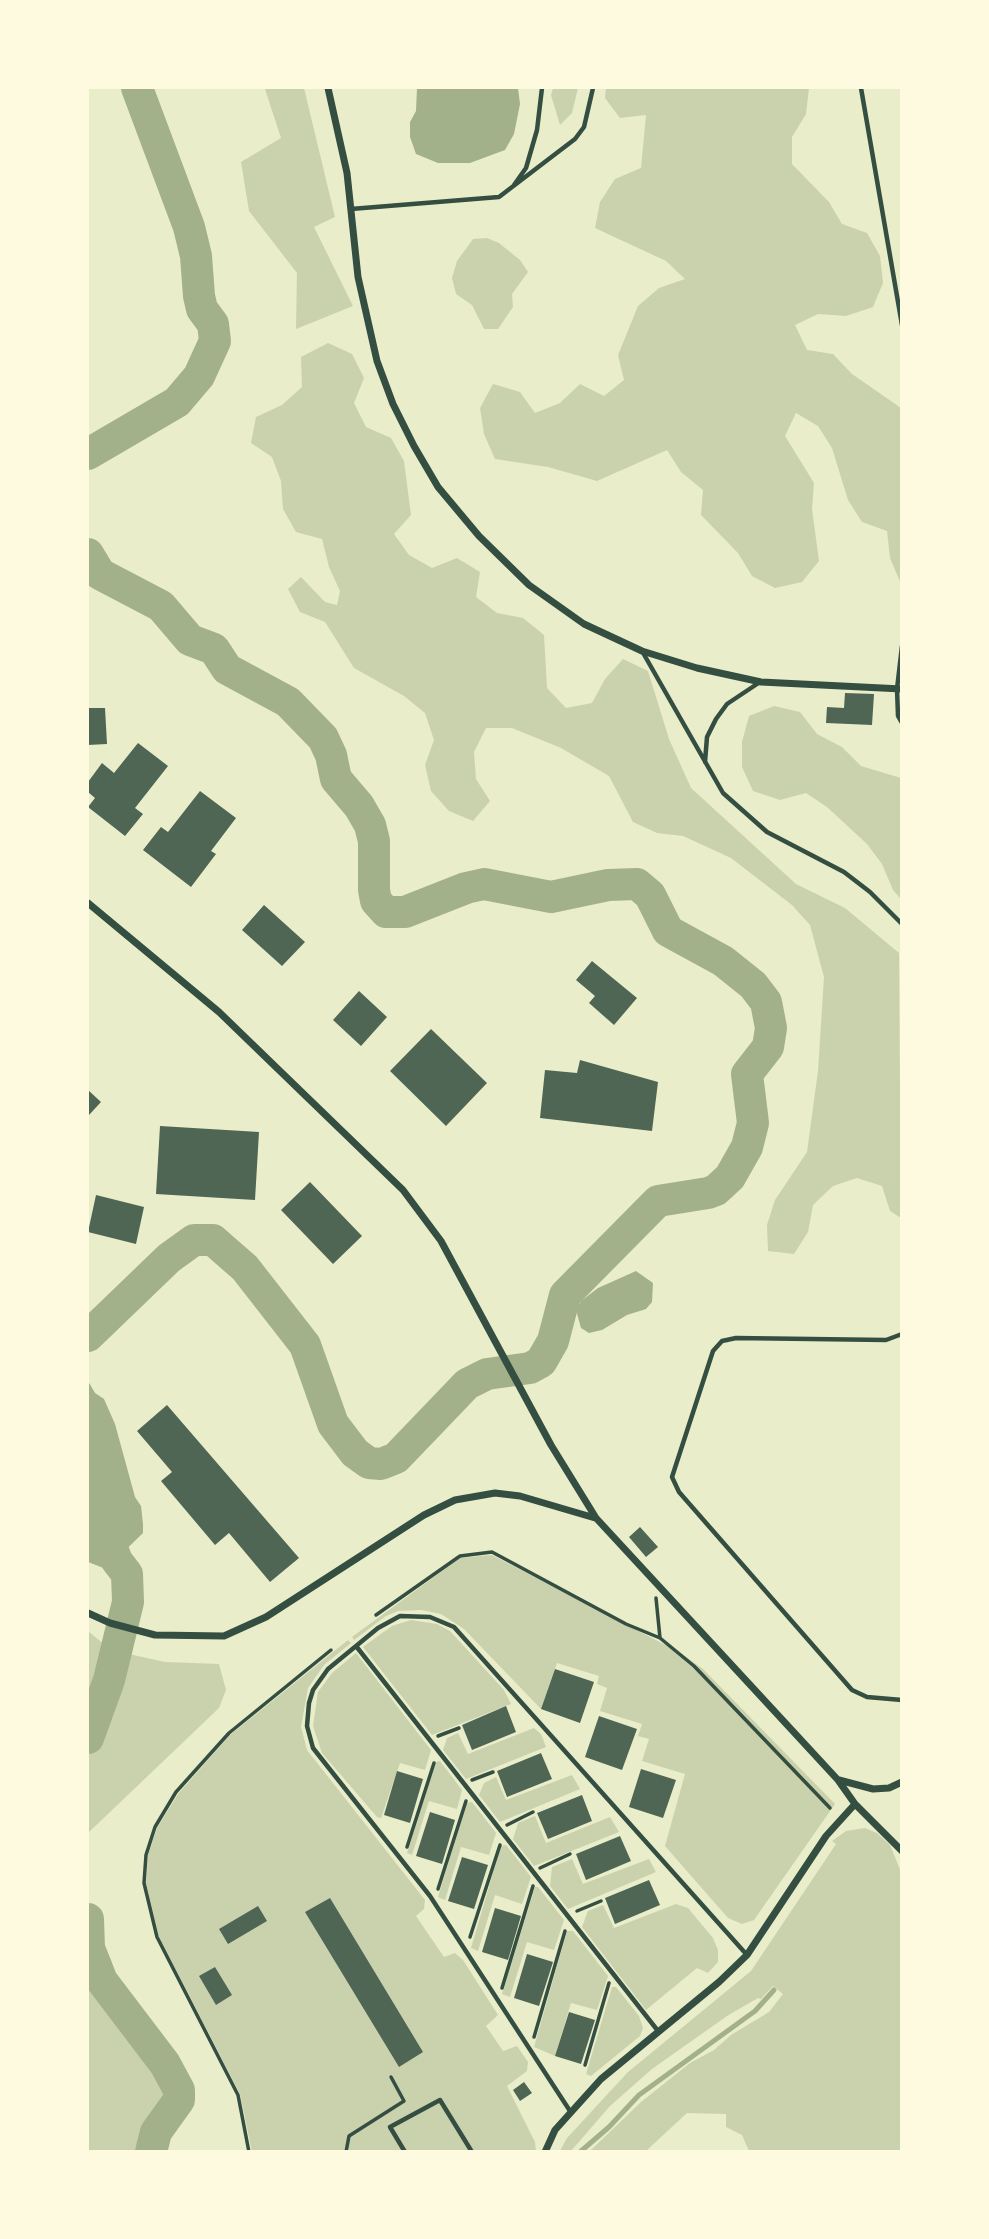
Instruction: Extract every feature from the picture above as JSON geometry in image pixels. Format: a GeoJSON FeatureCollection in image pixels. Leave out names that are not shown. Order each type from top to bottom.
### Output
{"type":"FeatureCollection","features":[{"type":"Feature","properties":{"kind":"street"},"geometry":{"type":"LineString","coordinates":[[328,88],[347,173],[358,277],[377,360],[393,404],[438,488],[479,536],[529,585],[584,624],[642,651],[697,668],[761,682],[899,689]]}},
{"type":"Feature","properties":{"kind":"street"},"geometry":{"type":"LineString","coordinates":[[88,903],[219,1013],[404,1190],[441,1241],[528,1402],[596,1518],[838,1780],[855,1804],[901,1850]]}},
{"type":"Feature","properties":{"kind":"street"},"geometry":{"type":"LineString","coordinates":[[90,1615],[155,1635],[224,1636],[246,1628],[424,1515],[455,1500],[495,1493],[520,1496],[596,1518]]}},
{"type":"Feature","properties":{"kind":"street"},"geometry":{"type":"LineString","coordinates":[[838,1780],[873,1788],[889,1788],[901,1782]]}},
{"type":"Feature","properties":{"kind":"street"},"geometry":{"type":"LineString","coordinates":[[545,2151],[555,2130],[601,2079],[747,1955],[826,1836],[855,1804]]}},
{"type":"Feature","properties":{"kind":"lane"},"geometry":{"type":"LineString","coordinates":[[511,189],[526,168],[537,130],[542,88]]}},
{"type":"Feature","properties":{"kind":"lane"},"geometry":{"type":"LineString","coordinates":[[350,209],[499,197],[575,139],[584,127],[593,88]]}},
{"type":"Feature","properties":{"kind":"lane"},"geometry":{"type":"LineString","coordinates":[[861,88],[901,325]]}},
{"type":"Feature","properties":{"kind":"lane"},"geometry":{"type":"LineString","coordinates":[[901,646],[898,716],[901,723]]}},
{"type":"Feature","properties":{"kind":"lane"},"geometry":{"type":"LineString","coordinates":[[642,651],[655,669],[705,765],[723,793],[745,816],[767,832],[844,872],[870,892],[901,924]]}},
{"type":"Feature","properties":{"kind":"lane"},"geometry":{"type":"LineString","coordinates":[[705,765],[707,737],[716,719],[727,704],[761,682]]}},
{"type":"Feature","properties":{"kind":"lane"},"geometry":{"type":"LineString","coordinates":[[901,1334],[886,1340],[736,1338],[722,1341],[713,1351],[672,1477],[679,1492],[852,1690],[867,1697],[901,1700]]}},
{"type":"Feature","properties":{"kind":"lane"},"geometry":{"type":"LineString","coordinates":[[570,2111],[430,1896],[313,1748],[307,1715],[313,1690],[328,1669],[378,1628],[400,1616],[430,1617],[454,1627],[747,1955]]}},
{"type":"Feature","properties":{"kind":"lane"},"geometry":{"type":"LineString","coordinates":[[356,1646],[658,2031]]}},
{"type":"Feature","properties":{"kind":"lane"},"geometry":{"type":"LineString","coordinates":[[405,2151],[390,2127],[440,2100],[471,2151]]}},
{"type":"Feature","properties":{"kind":"path"},"geometry":{"type":"LineString","coordinates":[[657,1586],[655,1606],[660,1638],[694,1666],[831,1808]]}},
{"type":"Feature","properties":{"kind":"path"},"geometry":{"type":"LineString","coordinates":[[429,1740],[459,1728]]}},
{"type":"Feature","properties":{"kind":"path"},"geometry":{"type":"LineString","coordinates":[[407,1847],[438,1751]]}},
{"type":"Feature","properties":{"kind":"path"},"geometry":{"type":"LineString","coordinates":[[464,1784],[493,1772]]}},
{"type":"Feature","properties":{"kind":"path"},"geometry":{"type":"LineString","coordinates":[[438,1889],[469,1790]]}},
{"type":"Feature","properties":{"kind":"path"},"geometry":{"type":"LineString","coordinates":[[499,1828],[533,1812]]}},
{"type":"Feature","properties":{"kind":"path"},"geometry":{"type":"LineString","coordinates":[[469,1939],[503,1834]]}},
{"type":"Feature","properties":{"kind":"path"},"geometry":{"type":"LineString","coordinates":[[502,1987],[534,1874],[570,1854]]}},
{"type":"Feature","properties":{"kind":"path"},"geometry":{"type":"LineString","coordinates":[[534,2037],[568,1917],[601,1901]]}},
{"type":"Feature","properties":{"kind":"path"},"geometry":{"type":"LineString","coordinates":[[585,2065],[612,1973]]}},
{"type":"Feature","properties":{"kind":"path"},"geometry":{"type":"LineString","coordinates":[[346,2151],[349,2136],[404,2101],[391,2077]]}},
{"type":"Feature","properties":{"kind":"shaded area"},"geometry":{"type":"Polygon","coordinates":[[[247,88],[304,88],[335,217],[314,227],[353,306],[296,329],[297,273],[249,211],[241,162],[281,138],[265,89],[247,88]]]}},
{"type":"Feature","properties":{"kind":"shaded area"},"geometry":{"type":"Polygon","coordinates":[[[417,88],[518,88],[520,104],[514,134],[505,150],[470,163],[438,163],[416,154],[410,137],[410,122],[416,111],[417,88]]]}},
{"type":"Feature","properties":{"kind":"shaded area"},"geometry":{"type":"Polygon","coordinates":[[[553,88],[578,88],[572,113],[560,125],[551,95],[553,88]]]}},
{"type":"Feature","properties":{"kind":"shaded area"},"geometry":{"type":"Polygon","coordinates":[[[606,88],[809,88],[806,114],[792,137],[792,164],[829,202],[842,224],[867,233],[880,256],[883,283],[873,307],[846,316],[818,314],[795,325],[807,350],[833,354],[852,374],[901,408],[901,584],[890,558],[887,531],[862,522],[848,500],[832,448],[818,426],[796,413],[785,436],[814,483],[812,509],[819,561],[802,582],[775,588],[752,576],[738,553],[701,515],[703,490],[681,472],[667,450],[597,481],[548,467],[495,459],[484,434],[480,408],[493,384],[520,392],[535,413],[560,403],[580,384],[604,396],[624,380],[618,355],[638,306],[659,288],[685,279],[666,261],[595,228],[600,202],[615,179],[641,168],[646,115],[620,118],[605,98],[606,88]]]}},
{"type":"Feature","properties":{"kind":"shaded area"},"geometry":{"type":"Polygon","coordinates":[[[487,238],[499,243],[520,260],[528,272],[512,294],[513,307],[498,329],[484,329],[472,305],[456,294],[452,278],[457,261],[473,239],[487,238]]]}},
{"type":"Feature","properties":{"kind":"shaded area"},"geometry":{"type":"Polygon","coordinates":[[[328,343],[352,354],[364,378],[354,403],[366,427],[391,438],[404,461],[411,515],[394,534],[409,555],[432,568],[457,558],[480,572],[476,597],[497,613],[523,618],[544,635],[547,688],[566,708],[592,703],[605,679],[623,659],[648,671],[669,739],[691,788],[796,884],[845,908],[899,953],[901,1218],[890,1211],[882,1186],[857,1178],[833,1186],[813,1205],[808,1232],[794,1254],[768,1251],[767,1225],[775,1200],[807,1152],[818,1071],[824,977],[810,925],[792,905],[731,858],[683,836],[657,833],[633,822],[609,776],[561,748],[512,728],[486,728],[474,752],[476,779],[490,801],[473,821],[449,811],[431,791],[425,765],[434,740],[425,713],[404,696],[354,668],[325,622],[300,612],[288,589],[301,577],[325,602],[337,605],[340,591],[329,567],[322,539],[296,532],[283,509],[281,481],[272,457],[251,443],[256,417],[282,405],[302,387],[301,357],[328,343]]]}},
{"type":"Feature","properties":{"kind":"shaded area"},"geometry":{"type":"Polygon","coordinates":[[[774,706],[800,712],[817,734],[842,747],[861,766],[901,778],[901,899],[893,890],[882,864],[867,844],[827,807],[806,793],[780,800],[753,791],[742,767],[742,742],[749,716],[774,706]]]}},
{"type":"Feature","properties":{"kind":"shaded area"},"geometry":{"type":"Polygon","coordinates":[[[636,1271],[653,1283],[652,1302],[646,1309],[627,1315],[602,1330],[589,1333],[581,1328],[576,1310],[581,1301],[598,1288],[636,1271]]]}},
{"type":"Feature","properties":{"kind":"shaded area"},"geometry":{"type":"Polygon","coordinates":[[[95,1314],[105,1331],[88,1350],[88,1322],[95,1314]]]}},
{"type":"Feature","properties":{"kind":"shaded area"},"geometry":{"type":"Polygon","coordinates":[[[88,1381],[95,1393],[104,1399],[115,1424],[135,1497],[141,1506],[143,1524],[143,1533],[106,1569],[88,1562],[88,1381]]]}},
{"type":"Feature","properties":{"kind":"shaded area"},"geometry":{"type":"Polygon","coordinates":[[[492,1555],[679,1652],[703,1669],[835,1804],[754,1920],[742,1924],[728,1918],[665,1846],[685,1774],[642,1761],[649,1739],[638,1736],[642,1724],[600,1711],[607,1688],[597,1684],[599,1676],[557,1663],[541,1709],[464,1629],[441,1614],[421,1610],[398,1611],[386,1616],[354,1640],[352,1637],[460,1558],[492,1555]]]}},
{"type":"Feature","properties":{"kind":"shaded area"},"geometry":{"type":"Polygon","coordinates":[[[411,1620],[437,1624],[450,1631],[504,1690],[511,1704],[432,1735],[363,1647],[392,1626],[411,1620]]]}},
{"type":"Feature","properties":{"kind":"shaded area"},"geometry":{"type":"Polygon","coordinates":[[[88,1631],[111,1650],[165,1662],[219,1664],[226,1690],[219,1708],[88,1833],[88,1631]]]}},
{"type":"Feature","properties":{"kind":"shaded area"},"geometry":{"type":"Polygon","coordinates":[[[348,1640],[351,1643],[324,1665],[308,1688],[301,1727],[307,1750],[425,1900],[424,1909],[416,1916],[444,1957],[455,1953],[463,1960],[498,2015],[486,2026],[503,2051],[517,2046],[528,2062],[527,2071],[507,2086],[535,2142],[536,2151],[252,2152],[240,2094],[159,1937],[146,1883],[148,1855],[157,1828],[178,1794],[230,1735],[348,1640]]]}},
{"type":"Feature","properties":{"kind":"shaded area"},"geometry":{"type":"Polygon","coordinates":[[[356,1653],[431,1750],[425,1770],[400,1763],[381,1818],[377,1817],[322,1753],[313,1726],[318,1692],[332,1673],[356,1653]]]}},
{"type":"Feature","properties":{"kind":"shaded area"},"geometry":{"type":"Polygon","coordinates":[[[534,1728],[541,1734],[546,1747],[466,1779],[443,1750],[447,1738],[458,1733],[468,1754],[534,1728]]]}},
{"type":"Feature","properties":{"kind":"shaded area"},"geometry":{"type":"Polygon","coordinates":[[[440,1761],[462,1790],[457,1809],[429,1801],[412,1855],[407,1853],[436,1762],[440,1761]]]}},
{"type":"Feature","properties":{"kind":"shaded area"},"geometry":{"type":"Polygon","coordinates":[[[572,1775],[580,1789],[500,1822],[479,1795],[484,1783],[496,1777],[506,1800],[572,1775]]]}},
{"type":"Feature","properties":{"kind":"shaded area"},"geometry":{"type":"Polygon","coordinates":[[[472,1802],[496,1833],[489,1855],[461,1847],[445,1900],[438,1897],[466,1803],[472,1802]]]}},
{"type":"Feature","properties":{"kind":"shaded area"},"geometry":{"type":"Polygon","coordinates":[[[535,1816],[546,1843],[610,1817],[619,1832],[534,1866],[513,1839],[518,1823],[535,1816]]]}},
{"type":"Feature","properties":{"kind":"shaded area"},"geometry":{"type":"Polygon","coordinates":[[[865,1828],[877,1833],[890,1845],[901,1872],[901,2151],[749,2151],[742,2135],[726,2127],[726,2114],[687,2113],[646,2151],[590,2151],[641,2102],[690,2063],[769,2012],[783,1994],[773,1986],[761,1999],[758,1998],[727,2016],[652,2069],[610,2106],[571,2151],[560,2151],[567,2138],[628,2072],[751,1971],[836,1844],[832,1841],[846,1831],[865,1828]]]}},
{"type":"Feature","properties":{"kind":"shaded area"},"geometry":{"type":"Polygon","coordinates":[[[506,1845],[531,1877],[522,1904],[495,1895],[478,1951],[471,1948],[501,1846],[506,1845]]]}},
{"type":"Feature","properties":{"kind":"shaded area"},"geometry":{"type":"Polygon","coordinates":[[[572,1859],[583,1884],[649,1859],[656,1872],[568,1909],[550,1886],[552,1867],[572,1859]]]}},
{"type":"Feature","properties":{"kind":"shaded area"},"geometry":{"type":"Polygon","coordinates":[[[535,1887],[538,1887],[564,1920],[554,1950],[527,1942],[510,1997],[502,1994],[535,1887]]]}},
{"type":"Feature","properties":{"kind":"shaded area"},"geometry":{"type":"Polygon","coordinates":[[[676,1904],[688,1908],[713,1938],[718,1950],[718,1962],[708,1973],[697,1968],[646,2010],[582,1927],[588,1911],[603,1905],[614,1928],[676,1904]]]}},
{"type":"Feature","properties":{"kind":"shaded area"},"geometry":{"type":"Polygon","coordinates":[[[88,1919],[89,1948],[102,1981],[165,2064],[179,2090],[179,2100],[156,2132],[151,2151],[88,2151],[88,1919]]]}},
{"type":"Feature","properties":{"kind":"shaded area"},"geometry":{"type":"Polygon","coordinates":[[[567,1931],[573,1931],[608,1976],[597,2010],[571,2003],[555,2056],[534,2047],[567,1931]]]}},
{"type":"Feature","properties":{"kind":"shaded area"},"geometry":{"type":"Polygon","coordinates":[[[612,1987],[616,1987],[639,2016],[643,2028],[640,2036],[591,2076],[586,2074],[612,1987]]]}},
{"type":"Feature","properties":{"kind":"building"},"geometry":{"type":"Polygon","coordinates":[[[845,693],[874,694],[872,725],[826,723],[827,707],[844,708],[845,693]]]}},
{"type":"Feature","properties":{"kind":"building"},"geometry":{"type":"Polygon","coordinates":[[[88,708],[105,708],[107,744],[88,745],[88,708]]]}},
{"type":"Feature","properties":{"kind":"building"},"geometry":{"type":"Polygon","coordinates":[[[138,743],[168,766],[135,808],[143,814],[125,836],[88,807],[95,798],[88,792],[88,782],[102,763],[114,773],[138,743]]]}},
{"type":"Feature","properties":{"kind":"building"},"geometry":{"type":"Polygon","coordinates":[[[200,791],[236,818],[211,851],[216,854],[191,887],[143,850],[161,827],[168,832],[200,791]]]}},
{"type":"Feature","properties":{"kind":"building"},"geometry":{"type":"Polygon","coordinates":[[[264,905],[305,942],[282,966],[242,930],[264,905]]]}},
{"type":"Feature","properties":{"kind":"building"},"geometry":{"type":"Polygon","coordinates":[[[592,961],[637,998],[614,1025],[589,1003],[595,996],[576,980],[592,961]]]}},
{"type":"Feature","properties":{"kind":"building"},"geometry":{"type":"Polygon","coordinates":[[[359,991],[387,1017],[361,1046],[333,1020],[359,991]]]}},
{"type":"Feature","properties":{"kind":"building"},"geometry":{"type":"Polygon","coordinates":[[[431,1029],[487,1083],[446,1126],[390,1071],[431,1029]]]}},
{"type":"Feature","properties":{"kind":"building"},"geometry":{"type":"Polygon","coordinates":[[[580,1060],[658,1082],[652,1131],[540,1118],[545,1070],[577,1073],[580,1060]]]}},
{"type":"Feature","properties":{"kind":"building"},"geometry":{"type":"Polygon","coordinates":[[[88,1090],[101,1102],[89,1115],[88,1113],[88,1090]]]}},
{"type":"Feature","properties":{"kind":"building"},"geometry":{"type":"Polygon","coordinates":[[[160,1126],[259,1132],[255,1200],[156,1194],[160,1126]]]}},
{"type":"Feature","properties":{"kind":"building"},"geometry":{"type":"Polygon","coordinates":[[[310,1182],[362,1236],[333,1264],[281,1210],[310,1182]]]}},
{"type":"Feature","properties":{"kind":"building"},"geometry":{"type":"Polygon","coordinates":[[[96,1195],[144,1207],[136,1244],[88,1232],[96,1195]]]}},
{"type":"Feature","properties":{"kind":"building"},"geometry":{"type":"Polygon","coordinates":[[[167,1405],[299,1558],[270,1582],[229,1533],[215,1545],[161,1481],[172,1472],[137,1431],[167,1405]]]}},
{"type":"Feature","properties":{"kind":"building"},"geometry":{"type":"Polygon","coordinates":[[[640,1527],[658,1547],[646,1557],[629,1537],[640,1527]]]}},
{"type":"Feature","properties":{"kind":"building"},"geometry":{"type":"Polygon","coordinates":[[[555,1669],[594,1682],[580,1723],[541,1709],[555,1669]]]}},
{"type":"Feature","properties":{"kind":"building"},"geometry":{"type":"Polygon","coordinates":[[[506,1706],[516,1732],[472,1750],[462,1725],[506,1706]]]}},
{"type":"Feature","properties":{"kind":"building"},"geometry":{"type":"Polygon","coordinates":[[[599,1716],[637,1729],[622,1770],[585,1757],[599,1716]]]}},
{"type":"Feature","properties":{"kind":"building"},"geometry":{"type":"Polygon","coordinates":[[[541,1753],[552,1779],[507,1797],[497,1771],[541,1753]]]}},
{"type":"Feature","properties":{"kind":"building"},"geometry":{"type":"Polygon","coordinates":[[[641,1769],[676,1780],[663,1818],[629,1807],[641,1769]]]}},
{"type":"Feature","properties":{"kind":"building"},"geometry":{"type":"Polygon","coordinates":[[[397,1771],[423,1779],[410,1823],[384,1815],[397,1771]]]}},
{"type":"Feature","properties":{"kind":"building"},"geometry":{"type":"Polygon","coordinates":[[[582,1795],[592,1821],[548,1839],[537,1813],[582,1795]]]}},
{"type":"Feature","properties":{"kind":"building"},"geometry":{"type":"Polygon","coordinates":[[[430,1812],[455,1820],[442,1864],[416,1856],[430,1812]]]}},
{"type":"Feature","properties":{"kind":"building"},"geometry":{"type":"Polygon","coordinates":[[[620,1836],[631,1861],[586,1880],[576,1854],[620,1836]]]}},
{"type":"Feature","properties":{"kind":"building"},"geometry":{"type":"Polygon","coordinates":[[[462,1857],[488,1865],[474,1909],[448,1901],[462,1857]]]}},
{"type":"Feature","properties":{"kind":"building"},"geometry":{"type":"Polygon","coordinates":[[[649,1880],[660,1905],[615,1924],[605,1898],[649,1880]]]}},
{"type":"Feature","properties":{"kind":"building"},"geometry":{"type":"Polygon","coordinates":[[[330,1898],[423,2052],[399,2067],[305,1912],[330,1898]]]}},
{"type":"Feature","properties":{"kind":"building"},"geometry":{"type":"Polygon","coordinates":[[[258,1906],[267,1921],[228,1944],[219,1929],[258,1906]]]}},
{"type":"Feature","properties":{"kind":"building"},"geometry":{"type":"Polygon","coordinates":[[[495,1908],[521,1916],[508,1960],[482,1952],[495,1908]]]}},
{"type":"Feature","properties":{"kind":"building"},"geometry":{"type":"Polygon","coordinates":[[[527,1954],[553,1962],[539,2006],[514,1998],[527,1954]]]}},
{"type":"Feature","properties":{"kind":"building"},"geometry":{"type":"Polygon","coordinates":[[[215,1967],[232,1995],[216,2005],[199,1976],[215,1967]]]}},
{"type":"Feature","properties":{"kind":"building"},"geometry":{"type":"Polygon","coordinates":[[[569,2012],[595,2020],[581,2064],[555,2056],[569,2012]]]}},
{"type":"Feature","properties":{"kind":"building"},"geometry":{"type":"Polygon","coordinates":[[[524,2082],[532,2093],[520,2101],[513,2090],[524,2082]]]}},
{"type":"Feature","properties":{"kind":"waterway"},"geometry":{"type":"LineString","coordinates":[[88,454],[177,402],[199,376],[215,341],[213,324],[202,309],[199,296],[196,256],[189,227],[137,88]]}},
{"type":"Feature","properties":{"kind":"waterway"},"geometry":{"type":"LineString","coordinates":[[88,554],[100,574],[161,606],[190,640],[214,649],[227,669],[288,702],[323,738],[331,755],[336,779],[359,806],[370,825],[374,841],[376,901],[386,912],[405,912],[466,888],[484,884],[551,897],[608,885],[637,884],[650,895],[668,931],[723,961],[753,985],[766,1002],[771,1028],[768,1047],[747,1074],[753,1123],[747,1147],[730,1177],[716,1190],[708,1193],[658,1201],[565,1295],[553,1341],[541,1362],[530,1368],[487,1374],[467,1384],[396,1458],[381,1464],[369,1463],[355,1453],[333,1424],[305,1345],[245,1268],[213,1240],[194,1240],[169,1258],[88,1336]]}},
{"type":"Feature","properties":{"kind":"waterway"},"geometry":{"type":"LineString","coordinates":[[88,1469],[96,1508],[117,1561],[127,1574],[128,1602],[109,1680],[88,1738]]}},
{"type":"Feature","properties":{"kind":"waterway"},"geometry":{"type":"LineString","coordinates":[[88,1919],[89,1948],[102,1981],[165,2064],[179,2090],[179,2100],[156,2132],[151,2152]]}},
{"type":"Feature","properties":{"kind":"waterway"},"geometry":{"type":"LineString","coordinates":[[580,2152],[609,2127],[639,2095],[755,2011],[774,1990]]}}]}
